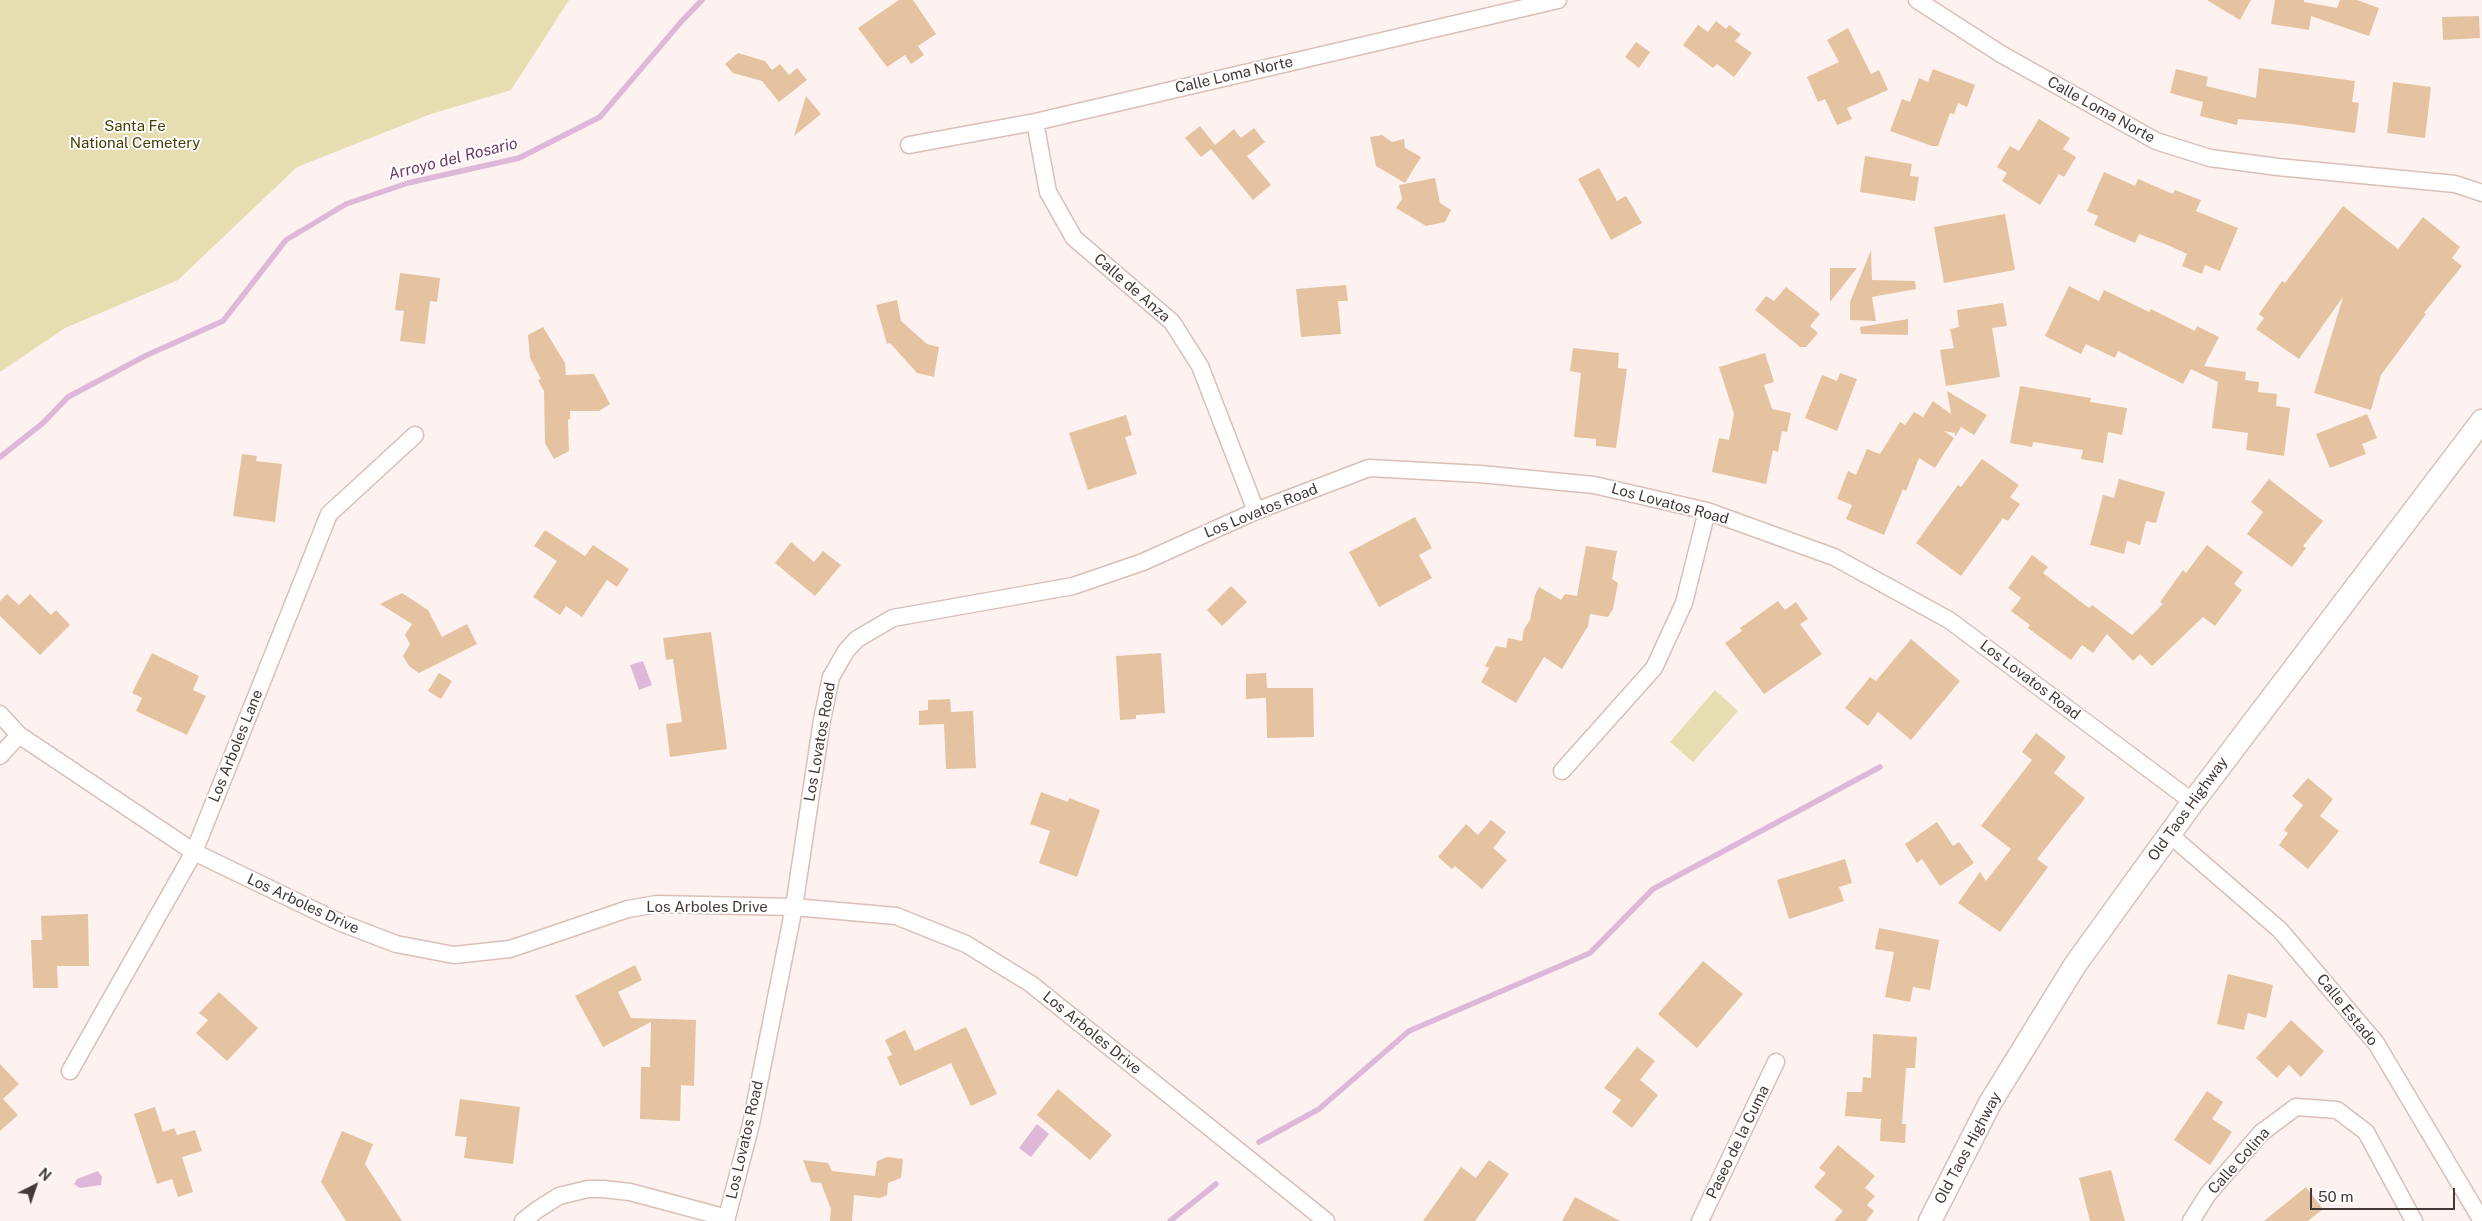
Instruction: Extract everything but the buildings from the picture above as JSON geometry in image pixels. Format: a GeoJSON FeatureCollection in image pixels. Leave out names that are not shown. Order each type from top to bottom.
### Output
{"type":"FeatureCollection","features":[{"type":"Feature","properties":{"kind":"street","name":"Calle Loma Norte"},"geometry":{"type":"LineString","coordinates":[[909,145],[1036,122],[1558,0]]}},
{"type":"Feature","properties":{"kind":"street","name":"Calle Loma Norte"},"geometry":{"type":"LineString","coordinates":[[1917,0],[2001,54],[2156,141],[2210,158],[2278,167],[2455,184],[2482,193]]}},
{"type":"Feature","properties":{"kind":"street","name":"Calle de Anza"},"geometry":{"type":"LineString","coordinates":[[1036,122],[1048,192],[1074,238],[1172,322],[1200,366],[1256,511]]}},
{"type":"Feature","properties":{"kind":"street","name":"Old Taos Highway"},"geometry":{"type":"LineString","coordinates":[[1930,1221],[2000,1086],[2075,965],[2193,802],[2482,421]]}},
{"type":"Feature","properties":{"kind":"street","name":"Los Arboles Lane"},"geometry":{"type":"LineString","coordinates":[[70,1071],[194,852],[329,514],[415,435]]}},
{"type":"Feature","properties":{"kind":"street","name":"Los Lovatos Road"},"geometry":{"type":"LineString","coordinates":[[727,1220],[751,1124],[794,907],[822,720],[832,677],[846,651],[857,638],[892,618],[1073,586],[1143,562],[1256,511],[1369,468],[1480,474],[1594,485],[1707,511],[1834,557],[1949,620],[2193,802]]}},
{"type":"Feature","properties":{"kind":"street"},"geometry":{"type":"LineString","coordinates":[[1562,772],[1654,668],[1684,603],[1707,511]]}},
{"type":"Feature","properties":{"kind":"street","name":"Los Arboles Drive"},"geometry":{"type":"LineString","coordinates":[[0,714],[19,735],[194,852],[339,922],[396,944],[454,956],[510,949],[628,909],[657,904],[794,907],[896,916],[966,944],[1031,984],[1326,1221]]}},
{"type":"Feature","properties":{"kind":"street"},"geometry":{"type":"LineString","coordinates":[[0,756],[19,735]]}},
{"type":"Feature","properties":{"kind":"street","name":"Calle Estado"},"geometry":{"type":"LineString","coordinates":[[2170,834],[2280,930],[2376,1043],[2482,1221]]}},
{"type":"Feature","properties":{"kind":"street","name":"Paseo de la Cuma"},"geometry":{"type":"LineString","coordinates":[[1700,1221],[1776,1062]]}},
{"type":"Feature","properties":{"kind":"street","name":"Calle Colina"},"geometry":{"type":"LineString","coordinates":[[2191,1221],[2208,1194],[2261,1132],[2296,1107],[2337,1110],[2366,1132],[2414,1221]]}},
{"type":"Feature","properties":{"kind":"street"},"geometry":{"type":"LineString","coordinates":[[524,1221],[537,1210],[560,1196],[588,1189],[637,1193],[727,1220]]}},
{"type":"Feature","properties":{"kind":"green space","name":"Santa Fe National Cemetery"},"geometry":{"type":"Polygon","coordinates":[[[0,0],[569,0],[511,90],[431,114],[297,167],[178,280],[65,328],[0,372],[0,0]]]}},
{"type":"Feature","properties":{"kind":"green space"},"geometry":{"type":"Polygon","coordinates":[[[1715,690],[1738,711],[1693,762],[1670,742],[1715,690]]]}},
{"type":"Feature","properties":{"kind":"shaded area"},"geometry":{"type":"Polygon","coordinates":[[[643,661],[652,685],[639,690],[630,665],[643,661]]]}},
{"type":"Feature","properties":{"kind":"shaded area"},"geometry":{"type":"Polygon","coordinates":[[[1037,1124],[1049,1134],[1031,1157],[1019,1148],[1037,1124]]]}},
{"type":"Feature","properties":{"kind":"shaded area"},"geometry":{"type":"Polygon","coordinates":[[[98,1171],[102,1177],[101,1185],[80,1188],[74,1184],[77,1179],[98,1171]]]}},
{"type":"Feature","properties":{"kind":"waterway","name":"Arroyo del Rosario"},"geometry":{"type":"LineString","coordinates":[[0,457],[43,423],[68,397],[145,356],[223,321],[286,240],[346,204],[408,183],[519,158],[600,117],[702,0]]}},
{"type":"Feature","properties":{"kind":"waterway"},"geometry":{"type":"LineString","coordinates":[[1259,1142],[1319,1109],[1409,1031],[1590,953],[1653,889],[1880,767]]}},
{"type":"Feature","properties":{"kind":"waterway"},"geometry":{"type":"LineString","coordinates":[[1170,1221],[1216,1184]]}}]}
